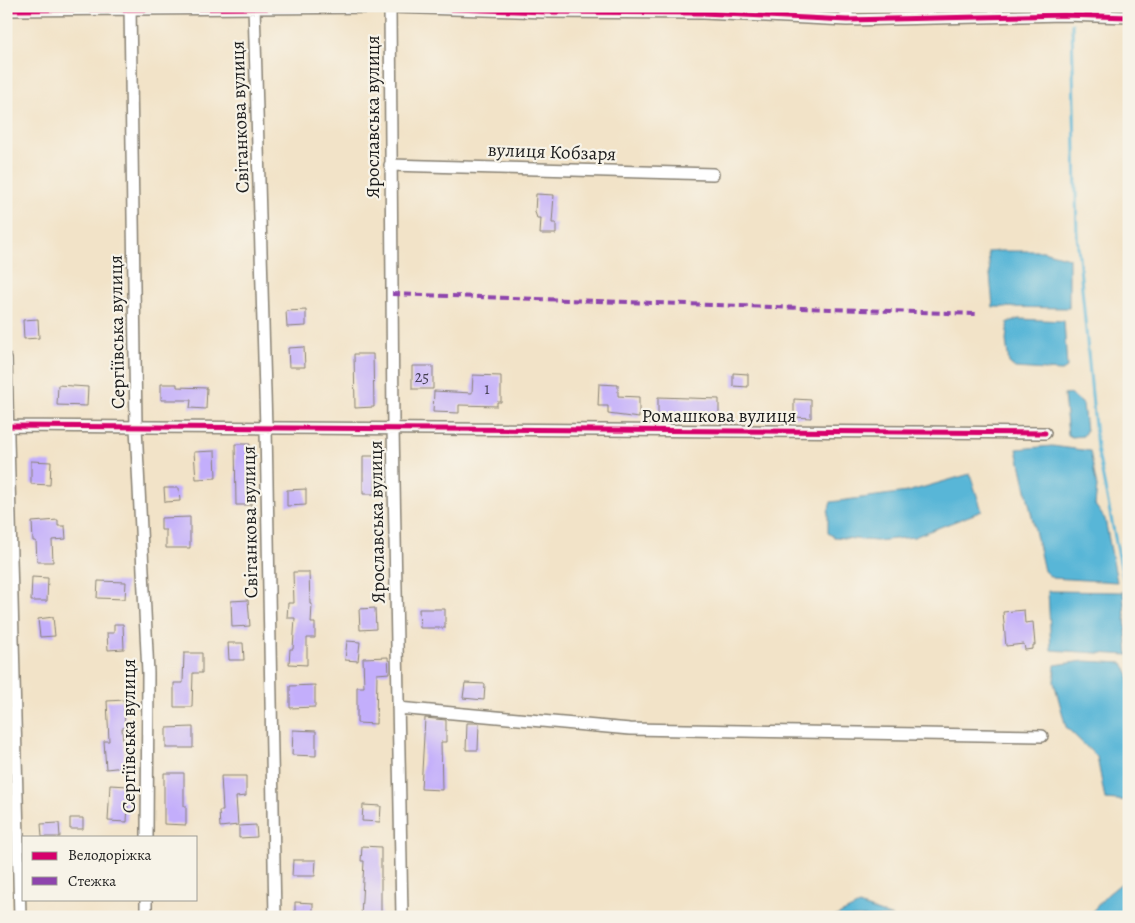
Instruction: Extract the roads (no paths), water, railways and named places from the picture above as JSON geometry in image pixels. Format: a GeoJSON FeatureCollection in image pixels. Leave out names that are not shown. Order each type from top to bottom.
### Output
{"type":"FeatureCollection","features":[{"type":"Feature","properties":{"kind":"street"},"geometry":{"type":"LineString","coordinates":[[6,10],[254,6],[703,10],[847,20],[1064,15],[1129,17]]}},
{"type":"Feature","properties":{"kind":"street","name":"Світанкова вулиця"},"geometry":{"type":"LineString","coordinates":[[254,6],[266,428],[275,917]]}},
{"type":"Feature","properties":{"kind":"street"},"geometry":{"type":"LineString","coordinates":[[847,6],[847,20]]}},
{"type":"Feature","properties":{"kind":"street","name":"Сергіївська вулиця"},"geometry":{"type":"LineString","coordinates":[[130,7],[136,427],[148,673],[147,836]]}},
{"type":"Feature","properties":{"kind":"street","name":"Ярославська вулиця"},"geometry":{"type":"LineString","coordinates":[[390,7],[393,427],[402,917]]}},
{"type":"Feature","properties":{"kind":"street","name":"вулиця Кобзаря"},"geometry":{"type":"LineString","coordinates":[[390,166],[714,174]]}},
{"type":"Feature","properties":{"kind":"street"},"geometry":{"type":"LineString","coordinates":[[6,359],[20,917]]}},
{"type":"Feature","properties":{"kind":"street","name":"Ромашкова вулиця"},"geometry":{"type":"LineString","coordinates":[[7,426],[393,427],[1045,433]]}},
{"type":"Feature","properties":{"kind":"street"},"geometry":{"type":"LineString","coordinates":[[398,708],[630,728],[1042,736]]}},
{"type":"Feature","properties":{"kind":"street"},"geometry":{"type":"LineString","coordinates":[[146,900],[146,917]]}},
{"type":"Feature","properties":{"kind":"water"},"geometry":{"type":"Polygon","coordinates":[[[1043,251],[1069,258],[1069,308],[993,307],[988,252],[1043,251]]]}},
{"type":"Feature","properties":{"kind":"water"},"geometry":{"type":"Polygon","coordinates":[[[1019,319],[1064,321],[1067,368],[1062,371],[1015,368],[1009,363],[1006,340],[1008,322],[1019,319]]]}},
{"type":"Feature","properties":{"kind":"water"},"geometry":{"type":"Polygon","coordinates":[[[1071,394],[1083,404],[1086,431],[1083,436],[1072,437],[1068,435],[1064,395],[1071,394]]]}},
{"type":"Feature","properties":{"kind":"water"},"geometry":{"type":"Polygon","coordinates":[[[1052,446],[1090,451],[1097,487],[1095,505],[1105,519],[1117,582],[1052,578],[1044,571],[1017,449],[1052,446]]]}},
{"type":"Feature","properties":{"kind":"water"},"geometry":{"type":"Polygon","coordinates":[[[970,474],[982,511],[914,537],[876,541],[834,537],[828,533],[828,512],[831,502],[907,492],[970,474]]]}},
{"type":"Feature","properties":{"kind":"water"},"geometry":{"type":"Polygon","coordinates":[[[1048,591],[1123,592],[1128,655],[1051,650],[1048,591]]]}},
{"type":"Feature","properties":{"kind":"water"},"geometry":{"type":"Polygon","coordinates":[[[1084,661],[1123,663],[1129,676],[1129,801],[1105,799],[1097,757],[1066,727],[1054,682],[1055,665],[1084,661]]]}},
{"type":"Feature","properties":{"kind":"water"},"geometry":{"type":"Polygon","coordinates":[[[1129,877],[1129,917],[1087,917],[1107,895],[1129,877]]]}},
{"type":"Feature","properties":{"kind":"water"},"geometry":{"type":"Polygon","coordinates":[[[859,905],[893,917],[834,917],[859,905]]]}},
{"type":"Feature","properties":{"kind":"waterway"},"geometry":{"type":"LineString","coordinates":[[1072,24],[1077,235],[1097,448],[1129,607]]}}]}
